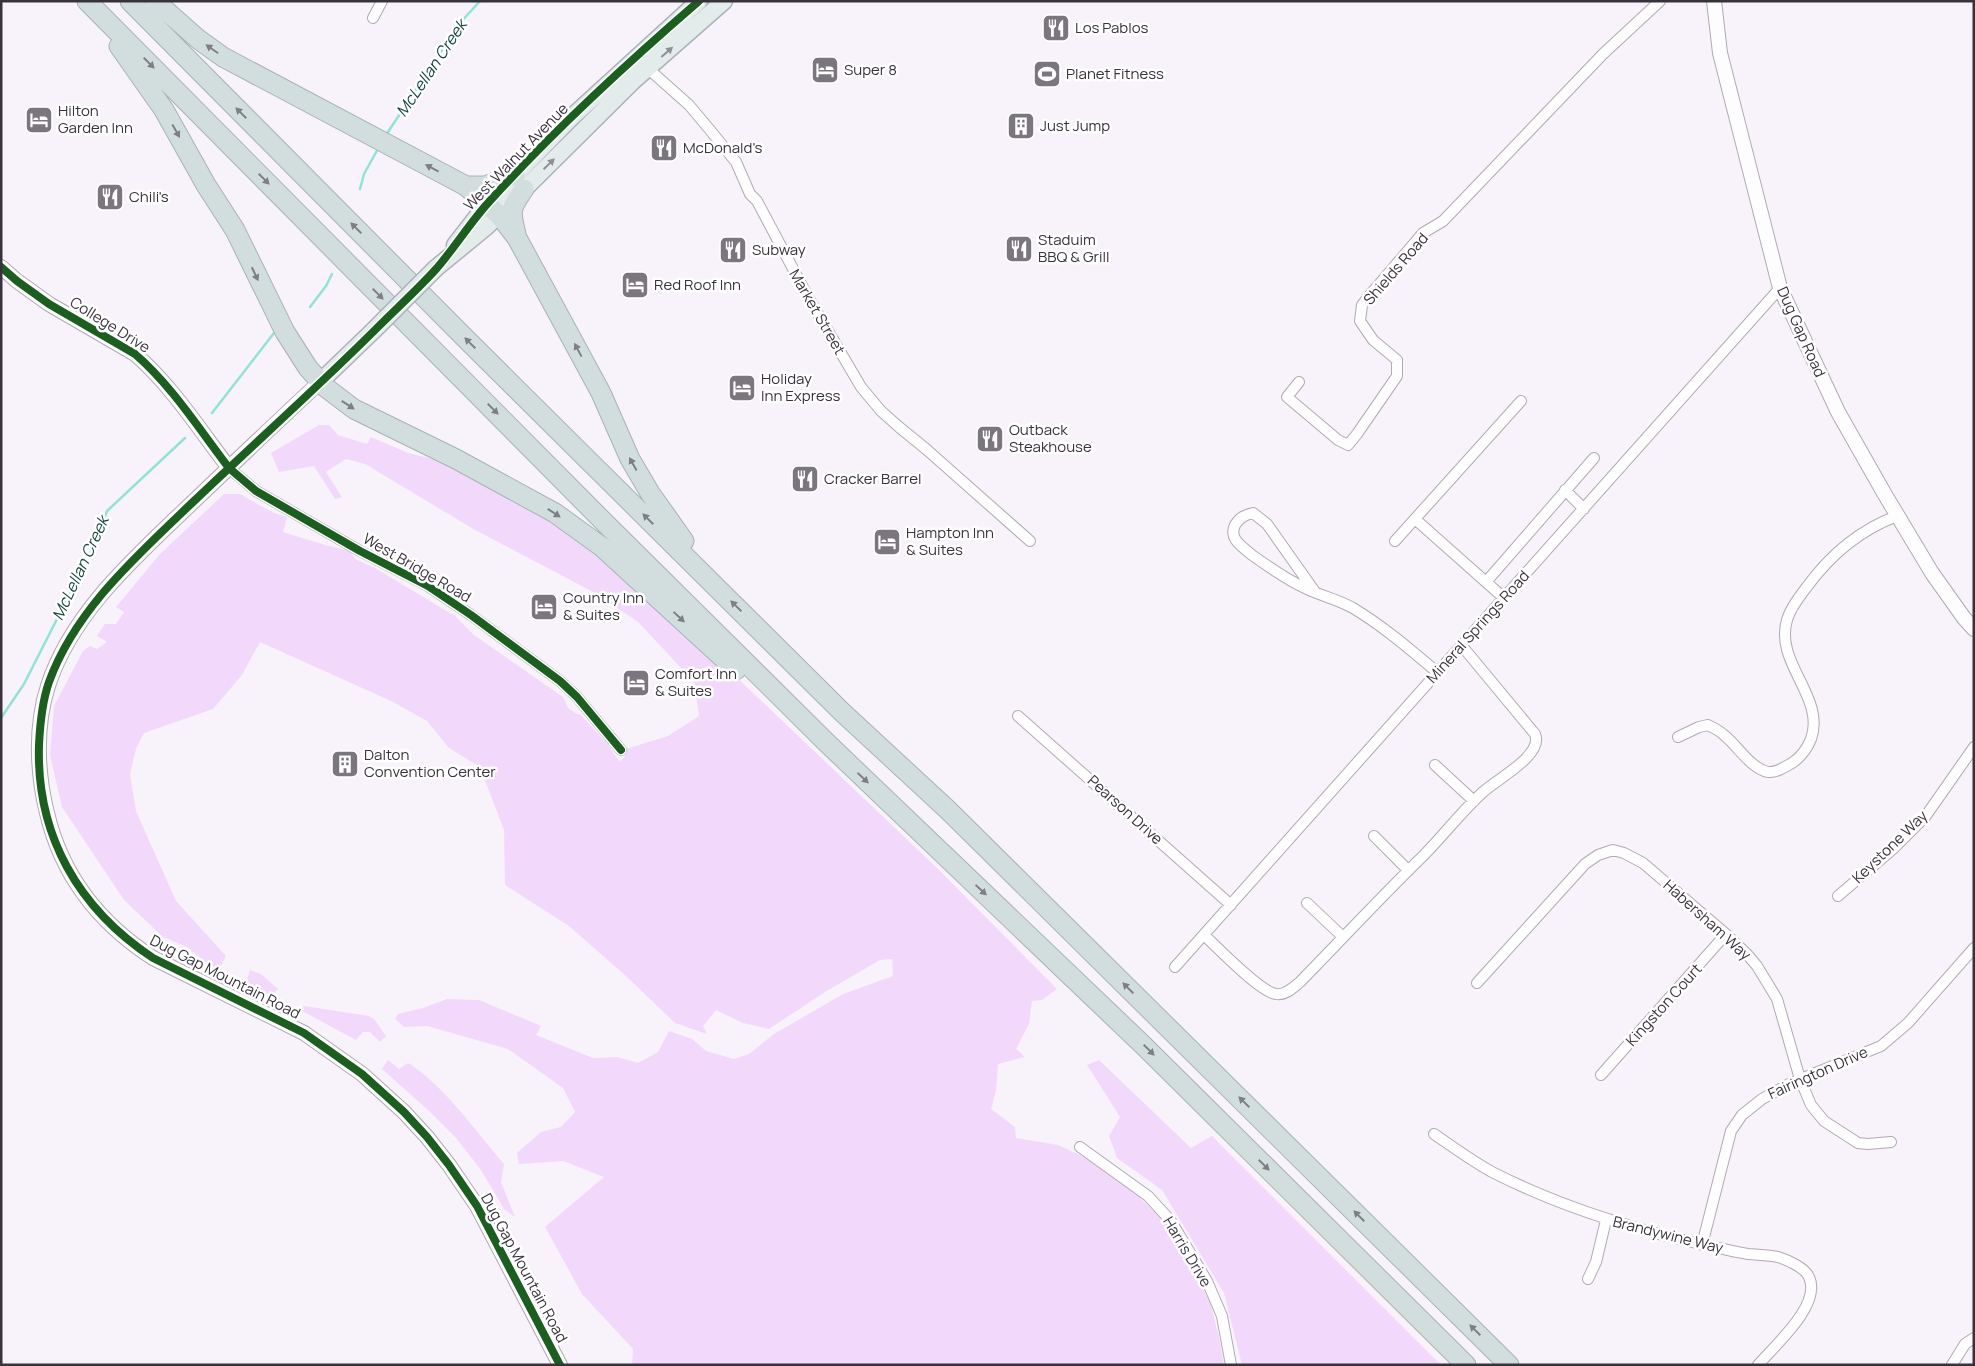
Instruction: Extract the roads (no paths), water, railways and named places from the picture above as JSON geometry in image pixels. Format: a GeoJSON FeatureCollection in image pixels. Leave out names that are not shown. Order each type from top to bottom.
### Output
{"type":"FeatureCollection","features":[{"type":"Feature","properties":{"kind":"highway"},"geometry":{"type":"LineString","coordinates":[[87,1],[596,514],[828,744],[1130,1032],[1466,1365]]}},
{"type":"Feature","properties":{"kind":"highway"},"geometry":{"type":"LineString","coordinates":[[130,1],[467,340],[842,712],[948,810],[1509,1365]]}},
{"type":"Feature","properties":{"kind":"highway"},"geometry":{"type":"LineString","coordinates":[[154,1],[198,39],[223,57],[466,186],[493,209],[517,238],[601,393],[630,459],[670,524],[693,552],[707,578]]}},
{"type":"Feature","properties":{"kind":"highway"},"geometry":{"type":"LineString","coordinates":[[102,17],[114,39],[168,116],[206,185],[235,230],[285,332],[308,368],[320,382],[354,409],[456,459],[555,513],[602,547],[743,676],[828,744]]}},
{"type":"Feature","properties":{"kind":"highway"},"geometry":{"type":"LineString","coordinates":[[466,186],[519,182],[511,214],[517,238]]}},
{"type":"Feature","properties":{"kind":"main road","name":"West Walnut Avenue"},"geometry":{"type":"LineString","coordinates":[[320,382],[436,268],[519,182],[596,116],[699,1]]}},
{"type":"Feature","properties":{"kind":"main road","name":"West Walnut Avenue"},"geometry":{"type":"LineString","coordinates":[[642,63],[724,1]]}},
{"type":"Feature","properties":{"kind":"street"},"geometry":{"type":"LineString","coordinates":[[373,18],[382,1]]}},
{"type":"Feature","properties":{"kind":"street","name":"Shields Road"},"geometry":{"type":"LineString","coordinates":[[1299,382],[1287,397],[1338,440],[1348,445],[1398,376],[1397,360],[1373,340],[1360,321],[1362,305],[1424,234],[1442,221],[1603,54],[1660,1]]}},
{"type":"Feature","properties":{"kind":"street","name":"Dug Gap Road"},"geometry":{"type":"LineString","coordinates":[[1714,1],[1720,53],[1780,288],[1838,412],[1897,516],[1932,573],[1974,629]]}},
{"type":"Feature","properties":{"kind":"street","name":"Market Street"},"geometry":{"type":"LineString","coordinates":[[642,63],[689,105],[736,162],[750,194],[757,201],[808,297],[860,387],[881,411],[1030,541]]}},
{"type":"Feature","properties":{"kind":"street","name":"College Drive"},"geometry":{"type":"LineString","coordinates":[[1,267],[31,292],[127,349],[142,360],[170,390],[229,468]]}},
{"type":"Feature","properties":{"kind":"street","name":"Mineral Springs Road"},"geometry":{"type":"LineString","coordinates":[[1176,967],[1780,288]]}},
{"type":"Feature","properties":{"kind":"street","name":"Dug Gap Mountain Road"},"geometry":{"type":"LineString","coordinates":[[320,382],[158,535],[100,596],[66,644],[47,687],[43,709],[39,759],[45,805],[51,831],[60,855],[73,879],[104,918],[135,946],[153,958],[304,1034],[362,1074],[404,1112],[428,1137],[476,1206],[560,1365]]}},
{"type":"Feature","properties":{"kind":"street"},"geometry":{"type":"LineString","coordinates":[[1395,541],[1521,401]]}},
{"type":"Feature","properties":{"kind":"street"},"geometry":{"type":"LineString","coordinates":[[1486,582],[1594,458]]}},
{"type":"Feature","properties":{"kind":"street","name":"West Bridge Road"},"geometry":{"type":"LineString","coordinates":[[229,468],[256,491],[360,551],[428,586],[471,615],[560,681],[576,696],[621,750]]}},
{"type":"Feature","properties":{"kind":"street"},"geometry":{"type":"LineString","coordinates":[[1565,490],[1584,509]]}},
{"type":"Feature","properties":{"kind":"street"},"geometry":{"type":"LineString","coordinates":[[1315,592],[1260,517],[1254,513],[1243,516],[1233,530],[1239,545],[1279,575],[1315,592],[1352,608],[1410,649],[1438,673]]}},
{"type":"Feature","properties":{"kind":"street"},"geometry":{"type":"LineString","coordinates":[[1678,737],[1708,725],[1724,735],[1755,765],[1769,772],[1781,769],[1799,758],[1808,746],[1815,719],[1808,698],[1792,665],[1785,642],[1787,620],[1798,599],[1834,554],[1850,541],[1877,524],[1897,516]]}},
{"type":"Feature","properties":{"kind":"street"},"geometry":{"type":"LineString","coordinates":[[1414,519],[1504,598]]}},
{"type":"Feature","properties":{"kind":"street"},"geometry":{"type":"LineString","coordinates":[[1204,935],[1258,985],[1276,994],[1286,993],[1300,982],[1474,800],[1528,757],[1536,746],[1537,740],[1527,723],[1462,646]]}},
{"type":"Feature","properties":{"kind":"street","name":"Pearson Drive"},"geometry":{"type":"LineString","coordinates":[[1018,716],[1231,905]]}},
{"type":"Feature","properties":{"kind":"street","name":"Keystone Way"},"geometry":{"type":"LineString","coordinates":[[1838,896],[1893,849],[1925,817],[1974,747]]}},
{"type":"Feature","properties":{"kind":"street"},"geometry":{"type":"LineString","coordinates":[[1436,765],[1474,800]]}},
{"type":"Feature","properties":{"kind":"street"},"geometry":{"type":"LineString","coordinates":[[1374,836],[1408,870]]}},
{"type":"Feature","properties":{"kind":"street","name":"Habersham Way"},"geometry":{"type":"LineString","coordinates":[[1477,983],[1585,864],[1598,855],[1613,850],[1624,852],[1643,863],[1726,934],[1757,966],[1777,999],[1800,1079],[1811,1105],[1824,1121],[1858,1143],[1891,1142]]}},
{"type":"Feature","properties":{"kind":"street"},"geometry":{"type":"LineString","coordinates":[[1307,903],[1343,937]]}},
{"type":"Feature","properties":{"kind":"street","name":"Kingston Court"},"geometry":{"type":"LineString","coordinates":[[1601,1075],[1726,934]]}},
{"type":"Feature","properties":{"kind":"street","name":"Fairington Drive"},"geometry":{"type":"LineString","coordinates":[[1702,1244],[1731,1131],[1742,1115],[1762,1099],[1800,1079],[1880,1046],[1908,1023],[1974,948]]}},
{"type":"Feature","properties":{"kind":"street","name":"Brandywine Way"},"geometry":{"type":"LineString","coordinates":[[1434,1134],[1490,1171],[1606,1220],[1747,1254],[1779,1257],[1802,1269],[1808,1276],[1811,1284],[1811,1297],[1806,1309],[1758,1365]]}},
{"type":"Feature","properties":{"kind":"street","name":"Harris Drive"},"geometry":{"type":"LineString","coordinates":[[1080,1147],[1148,1196],[1171,1221],[1207,1281],[1222,1316],[1232,1365]]}},
{"type":"Feature","properties":{"kind":"street"},"geometry":{"type":"LineString","coordinates":[[1588,1279],[1596,1262],[1606,1220]]}},
{"type":"Feature","properties":{"kind":"street"},"geometry":{"type":"LineString","coordinates":[[1952,1365],[1965,1344],[1974,1338]]}},
{"type":"Feature","properties":{"kind":"waterway","name":"McLellan Creek"},"geometry":{"type":"LineString","coordinates":[[386,135],[460,23],[480,1]]}},
{"type":"Feature","properties":{"kind":"waterway","name":"McLellan Creek"},"geometry":{"type":"LineString","coordinates":[[360,189],[364,174],[379,147]]}},
{"type":"Feature","properties":{"kind":"waterway","name":"McLellan Creek"},"geometry":{"type":"LineString","coordinates":[[310,307],[326,286],[332,274]]}},
{"type":"Feature","properties":{"kind":"waterway","name":"McLellan Creek"},"geometry":{"type":"LineString","coordinates":[[212,413],[274,333]]}},
{"type":"Feature","properties":{"kind":"waterway","name":"McLellan Creek"},"geometry":{"type":"LineString","coordinates":[[1,718],[24,684],[91,552],[107,511],[185,438]]}},
{"type":"Feature","properties":{"kind":"place","name":"Los Pablos"},"geometry":{"type":"Point","coordinates":[1056,28]}},
{"type":"Feature","properties":{"kind":"place","name":"Super 8"},"geometry":{"type":"Point","coordinates":[825,70]}},
{"type":"Feature","properties":{"kind":"place","name":"Planet Fitness"},"geometry":{"type":"Point","coordinates":[1047,74]}},
{"type":"Feature","properties":{"kind":"place","name":"Hilton Garden Inn"},"geometry":{"type":"Point","coordinates":[39,120]}},
{"type":"Feature","properties":{"kind":"place","name":"Just Jump"},"geometry":{"type":"Point","coordinates":[1021,126]}},
{"type":"Feature","properties":{"kind":"place","name":"McDonald's"},"geometry":{"type":"Point","coordinates":[664,148]}},
{"type":"Feature","properties":{"kind":"place","name":"Chili's"},"geometry":{"type":"Point","coordinates":[110,197]}},
{"type":"Feature","properties":{"kind":"place","name":"Staduim BBQ & Grill"},"geometry":{"type":"Point","coordinates":[1019,249]}},
{"type":"Feature","properties":{"kind":"place","name":"Subway"},"geometry":{"type":"Point","coordinates":[733,250]}},
{"type":"Feature","properties":{"kind":"place","name":"Red Roof Inn"},"geometry":{"type":"Point","coordinates":[635,285]}},
{"type":"Feature","properties":{"kind":"place","name":"Holiday Inn Express"},"geometry":{"type":"Point","coordinates":[742,388]}},
{"type":"Feature","properties":{"kind":"place","name":"Outback Steakhouse"},"geometry":{"type":"Point","coordinates":[990,439]}},
{"type":"Feature","properties":{"kind":"place","name":"Cracker Barrel"},"geometry":{"type":"Point","coordinates":[805,479]}},
{"type":"Feature","properties":{"kind":"place","name":"Hampton Inn & Suites"},"geometry":{"type":"Point","coordinates":[887,542]}},
{"type":"Feature","properties":{"kind":"place","name":"Country Inn & Suites"},"geometry":{"type":"Point","coordinates":[544,607]}},
{"type":"Feature","properties":{"kind":"place","name":"Comfort Inn & Suites"},"geometry":{"type":"Point","coordinates":[636,683]}},
{"type":"Feature","properties":{"kind":"place","name":"Dalton Convention Center"},"geometry":{"type":"Point","coordinates":[345,764]}}]}
